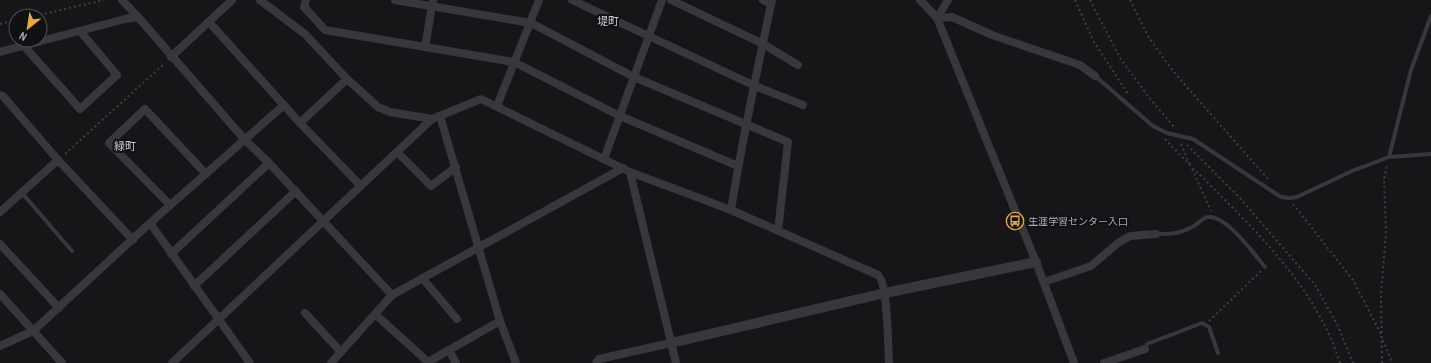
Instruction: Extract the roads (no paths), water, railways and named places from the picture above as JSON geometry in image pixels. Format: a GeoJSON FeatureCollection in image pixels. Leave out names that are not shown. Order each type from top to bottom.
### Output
{"type":"FeatureCollection","features":[{"type":"Feature","properties":{"kind":"street"},"geometry":{"type":"LineString","coordinates":[[122,0],[246,140],[296,191],[392,296]]}},
{"type":"Feature","properties":{"kind":"street"},"geometry":{"type":"LineString","coordinates":[[172,57],[232,0]]}},
{"type":"Feature","properties":{"kind":"street"},"geometry":{"type":"LineString","coordinates":[[260,0],[305,34],[347,79],[378,107],[390,112],[436,118]]}},
{"type":"Feature","properties":{"kind":"street"},"geometry":{"type":"LineString","coordinates":[[306,0],[304,7],[325,30],[514,62],[620,116],[738,166]]}},
{"type":"Feature","properties":{"kind":"street"},"geometry":{"type":"LineString","coordinates":[[395,0],[432,3],[531,23],[634,77],[788,142],[778,231]]}},
{"type":"Feature","properties":{"kind":"street"},"geometry":{"type":"LineString","coordinates":[[496,106],[531,23],[539,0]]}},
{"type":"Feature","properties":{"kind":"street"},"geometry":{"type":"LineString","coordinates":[[572,0],[755,86],[803,104]]}},
{"type":"Feature","properties":{"kind":"street"},"geometry":{"type":"LineString","coordinates":[[604,159],[662,0]]}},
{"type":"Feature","properties":{"kind":"street"},"geometry":{"type":"LineString","coordinates":[[671,0],[763,44],[798,65]]}},
{"type":"Feature","properties":{"kind":"street"},"geometry":{"type":"LineString","coordinates":[[920,0],[937,18],[1044,282],[1074,363]]}},
{"type":"Feature","properties":{"kind":"street"},"geometry":{"type":"LineString","coordinates":[[937,18],[948,0]]}},
{"type":"Feature","properties":{"kind":"street"},"geometry":{"type":"LineString","coordinates":[[731,210],[745,124],[755,86],[763,44],[769,1]]}},
{"type":"Feature","properties":{"kind":"street"},"geometry":{"type":"LineString","coordinates":[[425,47],[432,3]]}},
{"type":"Feature","properties":{"kind":"street"},"geometry":{"type":"LineString","coordinates":[[48,40],[138,17]]}},
{"type":"Feature","properties":{"kind":"street"},"geometry":{"type":"LineString","coordinates":[[937,18],[952,17],[992,35],[1080,65],[1095,76]]}},
{"type":"Feature","properties":{"kind":"street"},"geometry":{"type":"LineString","coordinates":[[209,22],[300,123],[361,186]]}},
{"type":"Feature","properties":{"kind":"street"},"geometry":{"type":"LineString","coordinates":[[26,48],[80,110],[117,75],[80,31]]}},
{"type":"Feature","properties":{"kind":"street"},"geometry":{"type":"LineString","coordinates":[[0,52],[16,48]]}},
{"type":"Feature","properties":{"kind":"street"},"geometry":{"type":"LineString","coordinates":[[300,123],[347,79]]}},
{"type":"Feature","properties":{"kind":"street"},"geometry":{"type":"LineString","coordinates":[[0,96],[3,96],[58,160],[133,240]]}},
{"type":"Feature","properties":{"kind":"street"},"geometry":{"type":"LineString","coordinates":[[172,363],[323,220],[436,118],[481,98],[627,170],[731,210],[878,275],[881,277],[885,293],[889,363]]}},
{"type":"Feature","properties":{"kind":"street"},"geometry":{"type":"LineString","coordinates":[[0,346],[33,331],[150,223],[284,105]]}},
{"type":"Feature","properties":{"kind":"street"},"geometry":{"type":"LineString","coordinates":[[170,205],[109,143],[145,109],[206,174]]}},
{"type":"Feature","properties":{"kind":"street"},"geometry":{"type":"LineString","coordinates":[[436,118],[456,167],[500,321],[516,363]]}},
{"type":"Feature","properties":{"kind":"street"},"geometry":{"type":"LineString","coordinates":[[397,152],[431,186],[456,167]]}},
{"type":"Feature","properties":{"kind":"street"},"geometry":{"type":"LineString","coordinates":[[0,212],[58,160]]}},
{"type":"Feature","properties":{"kind":"street"},"geometry":{"type":"LineString","coordinates":[[171,254],[269,163]]}},
{"type":"Feature","properties":{"kind":"street"},"geometry":{"type":"LineString","coordinates":[[331,363],[392,296],[480,247],[627,170]]}},
{"type":"Feature","properties":{"kind":"street"},"geometry":{"type":"LineString","coordinates":[[627,170],[676,363]]}},
{"type":"Feature","properties":{"kind":"street"},"geometry":{"type":"LineString","coordinates":[[194,286],[296,191]]}},
{"type":"Feature","properties":{"kind":"street"},"geometry":{"type":"LineString","coordinates":[[150,223],[250,363]]}},
{"type":"Feature","properties":{"kind":"street"},"geometry":{"type":"LineString","coordinates":[[1044,282],[1091,266],[1118,243],[1130,236],[1156,234]]}},
{"type":"Feature","properties":{"kind":"street"},"geometry":{"type":"LineString","coordinates":[[0,244],[59,308]]}},
{"type":"Feature","properties":{"kind":"street"},"geometry":{"type":"LineString","coordinates":[[596,363],[599,359],[885,293],[1036,262]]}},
{"type":"Feature","properties":{"kind":"street"},"geometry":{"type":"LineString","coordinates":[[423,279],[457,319]]}},
{"type":"Feature","properties":{"kind":"street"},"geometry":{"type":"LineString","coordinates":[[0,294],[62,363]]}},
{"type":"Feature","properties":{"kind":"street"},"geometry":{"type":"LineString","coordinates":[[305,313],[340,352]]}},
{"type":"Feature","properties":{"kind":"street"},"geometry":{"type":"LineString","coordinates":[[376,314],[428,362],[500,321]]}},
{"type":"Feature","properties":{"kind":"street"},"geometry":{"type":"LineString","coordinates":[[1104,363],[1145,349]]}},
{"type":"Feature","properties":{"kind":"street"},"geometry":{"type":"LineString","coordinates":[[449,350],[456,363]]}},
{"type":"Feature","properties":{"kind":"lane"},"geometry":{"type":"LineString","coordinates":[[1389,157],[1411,70],[1431,16]]}},
{"type":"Feature","properties":{"kind":"lane"},"geometry":{"type":"LineString","coordinates":[[1095,76],[1153,126],[1179,137],[1193,139],[1274,194],[1290,198],[1389,157],[1429,155]]}},
{"type":"Feature","properties":{"kind":"lane"},"geometry":{"type":"LineString","coordinates":[[22,193],[72,251]]}},
{"type":"Feature","properties":{"kind":"lane"},"geometry":{"type":"LineString","coordinates":[[1156,234],[1180,233],[1194,226],[1204,218],[1212,216],[1218,218],[1227,225],[1248,246],[1265,267]]}},
{"type":"Feature","properties":{"kind":"lane"},"geometry":{"type":"LineString","coordinates":[[1145,349],[1147,344],[1202,323],[1209,327],[1218,353]]}},
{"type":"Feature","properties":{"kind":"place","name":"生涯学習センター入口"},"geometry":{"type":"Point","coordinates":[1015,221]}},
{"type":"Feature","properties":{"kind":"district","name":"堤町"},"geometry":{"type":"Point","coordinates":[608,21]}},
{"type":"Feature","properties":{"kind":"district","name":"緑町"},"geometry":{"type":"Point","coordinates":[125,146]}}]}
